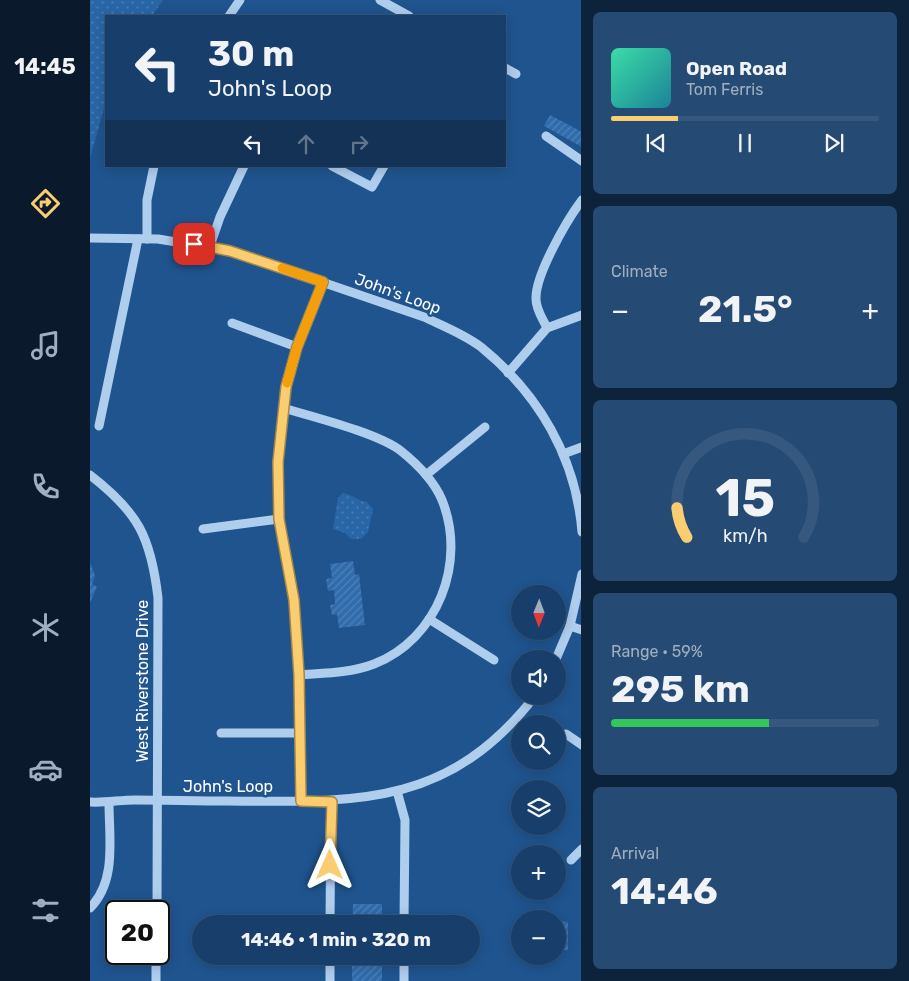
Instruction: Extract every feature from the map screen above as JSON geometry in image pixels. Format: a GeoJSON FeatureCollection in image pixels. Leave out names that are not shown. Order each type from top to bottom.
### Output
{"type":"FeatureCollection","features":[{"type":"Feature","properties":{"kind":"street"},"geometry":{"type":"LineString","coordinates":[[230,15],[240,0]]}},
{"type":"Feature","properties":{"kind":"street"},"geometry":{"type":"LineString","coordinates":[[380,0],[407,15]]}},
{"type":"Feature","properties":{"kind":"street"},"geometry":{"type":"LineString","coordinates":[[506,69],[516,74]]}},
{"type":"Feature","properties":{"kind":"street"},"geometry":{"type":"LineString","coordinates":[[546,136],[581,160]]}},
{"type":"Feature","properties":{"kind":"street"},"geometry":{"type":"LineString","coordinates":[[99,426],[142,239],[154,167]]}},
{"type":"Feature","properties":{"kind":"street"},"geometry":{"type":"LineString","coordinates":[[210,246],[220,217],[244,167]]}},
{"type":"Feature","properties":{"kind":"street"},"geometry":{"type":"LineString","coordinates":[[334,167],[372,187],[383,167]]}},
{"type":"Feature","properties":{"kind":"street"},"geometry":{"type":"LineString","coordinates":[[547,328],[537,308],[536,286],[581,202]]}},
{"type":"Feature","properties":{"kind":"street","name":"John's Loop"},"geometry":{"type":"LineString","coordinates":[[90,238],[142,239],[210,246],[230,251],[424,317],[452,330],[480,347],[508,373],[541,412],[563,454],[580,508],[581,520]]}},
{"type":"Feature","properties":{"kind":"street"},"geometry":{"type":"LineString","coordinates":[[301,801],[299,675],[294,600],[279,519],[278,462],[286,387],[297,347],[323,282]]}},
{"type":"Feature","properties":{"kind":"street"},"geometry":{"type":"LineString","coordinates":[[508,373],[547,328],[581,315]]}},
{"type":"Feature","properties":{"kind":"street"},"geometry":{"type":"LineString","coordinates":[[232,323],[297,347]]}},
{"type":"Feature","properties":{"kind":"street"},"geometry":{"type":"LineString","coordinates":[[283,408],[381,441],[400,450],[426,475],[441,498],[448,519],[451,554],[446,587],[429,619],[412,640],[393,654],[374,664],[350,670],[299,675]]}},
{"type":"Feature","properties":{"kind":"street"},"geometry":{"type":"LineString","coordinates":[[426,475],[485,427]]}},
{"type":"Feature","properties":{"kind":"street"},"geometry":{"type":"LineString","coordinates":[[563,454],[581,447]]}},
{"type":"Feature","properties":{"kind":"street","name":"West Riverstone Drive"},"geometry":{"type":"LineString","coordinates":[[90,474],[128,508],[141,530],[155,574],[158,598],[157,900]]}},
{"type":"Feature","properties":{"kind":"street"},"geometry":{"type":"LineString","coordinates":[[202,529],[279,519]]}},
{"type":"Feature","properties":{"kind":"street"},"geometry":{"type":"LineString","coordinates":[[560,650],[570,626],[581,579]]}},
{"type":"Feature","properties":{"kind":"street"},"geometry":{"type":"LineString","coordinates":[[429,619],[494,660]]}},
{"type":"Feature","properties":{"kind":"street"},"geometry":{"type":"LineString","coordinates":[[570,626],[581,630]]}},
{"type":"Feature","properties":{"kind":"street","name":"John's Loop"},"geometry":{"type":"LineString","coordinates":[[90,802],[109,803],[133,800],[332,802],[398,792],[446,774],[475,755],[500,735],[527,705]]}},
{"type":"Feature","properties":{"kind":"street"},"geometry":{"type":"LineString","coordinates":[[221,733],[300,733]]}},
{"type":"Feature","properties":{"kind":"street"},"geometry":{"type":"LineString","coordinates":[[566,734],[581,744]]}},
{"type":"Feature","properties":{"kind":"street"},"geometry":{"type":"LineString","coordinates":[[398,792],[405,820],[404,915]]}},
{"type":"Feature","properties":{"kind":"street"},"geometry":{"type":"LineString","coordinates":[[330,915],[332,802]]}},
{"type":"Feature","properties":{"kind":"street"},"geometry":{"type":"LineString","coordinates":[[90,908],[98,900],[104,887],[109,867],[109,803]]}},
{"type":"Feature","properties":{"kind":"street"},"geometry":{"type":"LineString","coordinates":[[571,860],[581,850]]}},
{"type":"Feature","properties":{"kind":"street"},"geometry":{"type":"LineString","coordinates":[[156,965],[156,981]]}},
{"type":"Feature","properties":{"kind":"street"},"geometry":{"type":"LineString","coordinates":[[330,965],[330,981]]}},
{"type":"Feature","properties":{"kind":"street"},"geometry":{"type":"LineString","coordinates":[[404,965],[404,981]]}},
{"type":"Feature","properties":{"kind":"shaded area"},"geometry":{"type":"Polygon","coordinates":[[[90,0],[163,0],[153,15],[105,15],[105,105],[90,158],[90,0]]]}},
{"type":"Feature","properties":{"kind":"shaded area"},"geometry":{"type":"Polygon","coordinates":[[[343,493],[367,502],[373,509],[368,532],[361,539],[351,539],[345,533],[333,529],[338,498],[343,493]]]}},
{"type":"Feature","properties":{"kind":"building"},"geometry":{"type":"Polygon","coordinates":[[[550,115],[581,131],[581,146],[544,126],[550,115]]]}},
{"type":"Feature","properties":{"kind":"building"},"geometry":{"type":"Polygon","coordinates":[[[353,561],[355,575],[359,574],[365,625],[339,628],[337,614],[332,615],[330,605],[335,604],[334,590],[328,591],[326,579],[332,578],[330,564],[353,561]]]}},
{"type":"Feature","properties":{"kind":"building"},"geometry":{"type":"Polygon","coordinates":[[[90,562],[95,576],[92,584],[97,587],[90,603],[90,562]]]}},
{"type":"Feature","properties":{"kind":"building"},"geometry":{"type":"Polygon","coordinates":[[[353,904],[382,904],[382,915],[352,915],[353,904]]]}},
{"type":"Feature","properties":{"kind":"building"},"geometry":{"type":"Polygon","coordinates":[[[566,922],[568,922],[568,950],[566,950],[566,922]]]}},
{"type":"Feature","properties":{"kind":"building"},"geometry":{"type":"Polygon","coordinates":[[[352,965],[382,965],[382,981],[352,981],[352,965]]]}},
{"type":"Feature","properties":{"kind":"slow traffic"},"geometry":{"type":"LineString","coordinates":[[282,268],[323,282],[297,347],[287,383]]}},
{"type":"Feature","properties":{"kind":"route"},"geometry":{"type":"LineString","coordinates":[[194,244],[230,251],[323,282],[297,347],[286,387],[277,489],[279,519],[294,600],[299,675],[301,801],[332,802],[330,865]]}}]}
